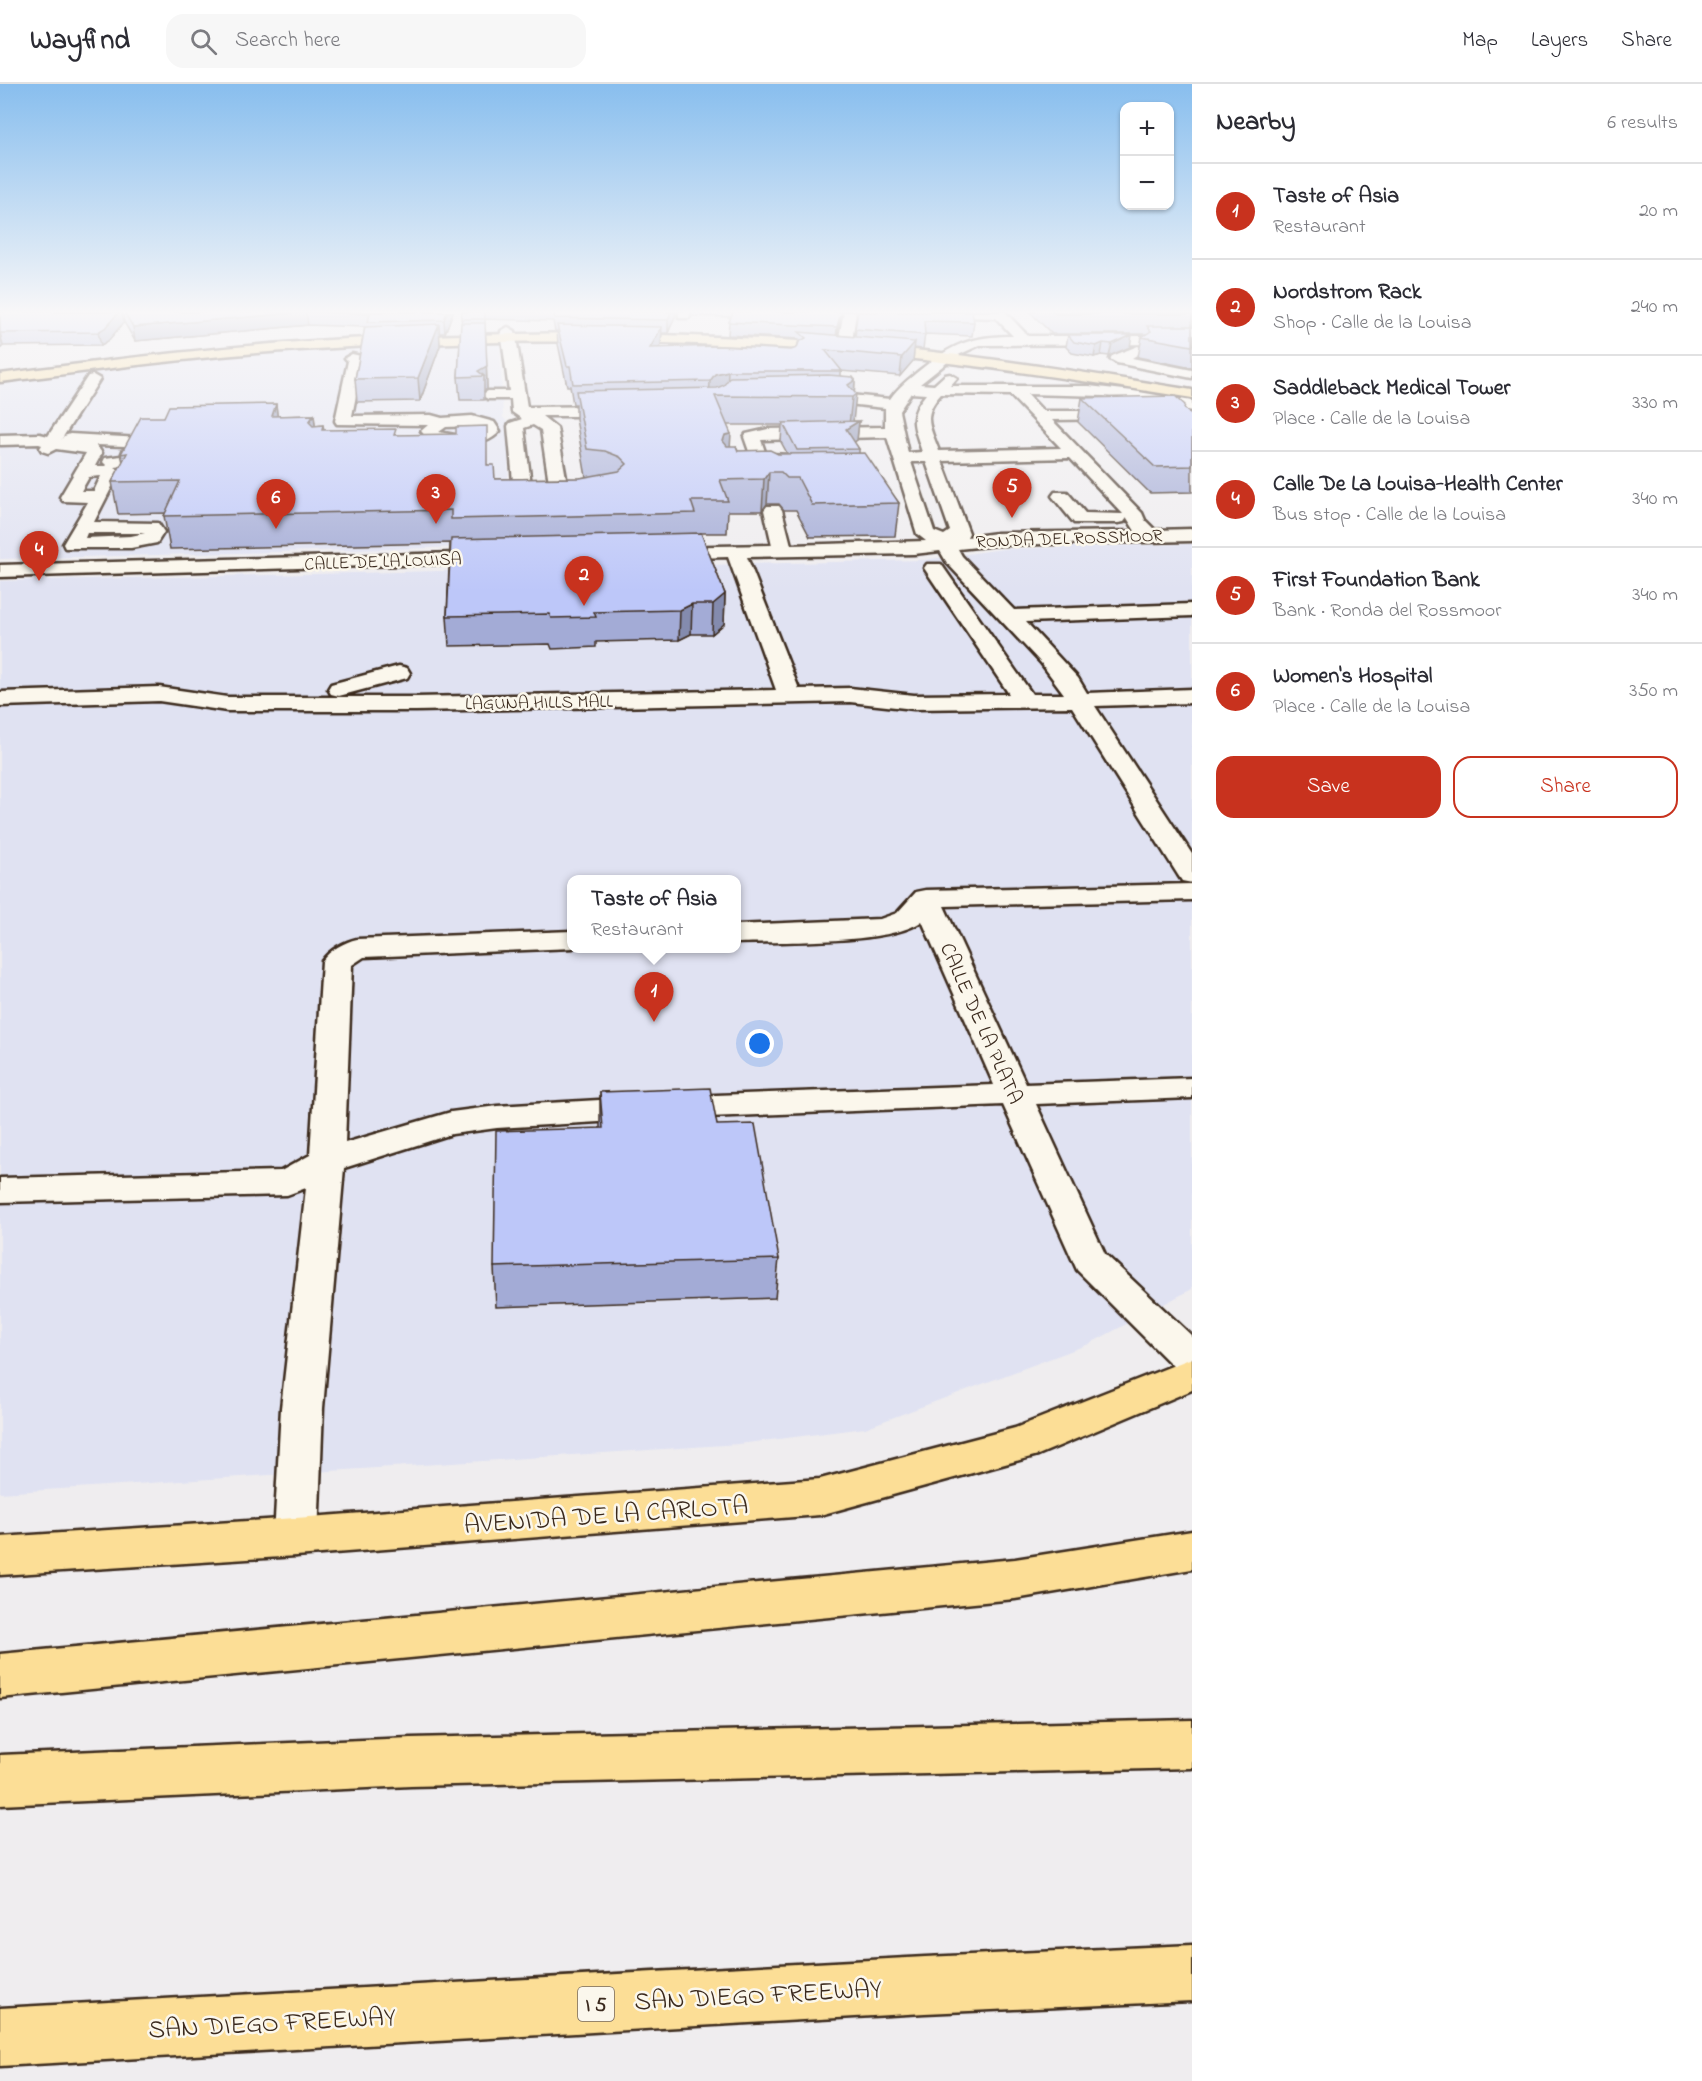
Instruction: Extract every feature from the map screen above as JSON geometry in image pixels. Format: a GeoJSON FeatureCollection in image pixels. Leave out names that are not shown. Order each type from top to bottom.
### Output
{"type":"FeatureCollection","features":[{"type":"Feature","properties":{"kind":"main road","name":"AVENIDA DE LA CARLOTA"},"geometry":{"type":"LineString","coordinates":[[0,1556],[296,1537],[820,1497],[1023,1443],[1192,1373]]}},
{"type":"Feature","properties":{"kind":"main road"},"geometry":{"type":"LineString","coordinates":[[0,1676],[1015,1579],[1192,1550]]}},
{"type":"Feature","properties":{"kind":"main road"},"geometry":{"type":"LineString","coordinates":[[0,1780],[411,1762],[1192,1744]]}},
{"type":"Feature","properties":{"kind":"main road","name":"SAN DIEGO FREEWAY"},"geometry":{"type":"LineString","coordinates":[[0,2037],[913,1985],[1192,1972]]}},
{"type":"Feature","properties":{"kind":"street"},"geometry":{"type":"LineString","coordinates":[[53,445],[77,405]]}},
{"type":"Feature","properties":{"kind":"street"},"geometry":{"type":"LineString","coordinates":[[346,405],[343,421],[431,420],[443,431]]}},
{"type":"Feature","properties":{"kind":"street"},"geometry":{"type":"LineString","coordinates":[[519,405],[520,412],[639,410]]}},
{"type":"Feature","properties":{"kind":"street"},"geometry":{"type":"LineString","coordinates":[[545,413],[560,497],[523,493],[516,426],[545,413],[563,405]]}},
{"type":"Feature","properties":{"kind":"street"},"geometry":{"type":"LineString","coordinates":[[894,405],[890,415],[893,429],[926,534],[946,543],[954,559],[1070,682],[1078,700],[1192,875]]}},
{"type":"Feature","properties":{"kind":"street"},"geometry":{"type":"LineString","coordinates":[[645,554],[914,548],[946,543],[960,533],[921,422],[921,411],[926,405]]}},
{"type":"Feature","properties":{"kind":"street"},"geometry":{"type":"LineString","coordinates":[[1028,405],[1136,518],[1136,521],[1156,536]]}},
{"type":"Feature","properties":{"kind":"street"},"geometry":{"type":"LineString","coordinates":[[1038,416],[1132,414],[1148,409],[1192,418]]}},
{"type":"Feature","properties":{"kind":"street"},"geometry":{"type":"LineString","coordinates":[[415,444],[462,421],[488,425],[545,413],[576,421]]}},
{"type":"Feature","properties":{"kind":"street"},"geometry":{"type":"LineString","coordinates":[[738,429],[893,429]]}},
{"type":"Feature","properties":{"kind":"street"},"geometry":{"type":"LineString","coordinates":[[763,471],[751,441],[752,437],[757,435],[893,429]]}},
{"type":"Feature","properties":{"kind":"street"},"geometry":{"type":"LineString","coordinates":[[0,440],[40,439],[53,445],[66,439],[135,441],[128,461],[85,467]]}},
{"type":"Feature","properties":{"kind":"street"},"geometry":{"type":"LineString","coordinates":[[0,448],[53,445],[89,447],[94,453],[69,497],[100,496]]}},
{"type":"Feature","properties":{"kind":"street"},"geometry":{"type":"LineString","coordinates":[[901,457],[1073,453]]}},
{"type":"Feature","properties":{"kind":"street"},"geometry":{"type":"LineString","coordinates":[[82,528],[112,471],[85,467]]}},
{"type":"Feature","properties":{"kind":"street"},"geometry":{"type":"LineString","coordinates":[[743,472],[763,471],[776,477],[801,477]]}},
{"type":"Feature","properties":{"kind":"street"},"geometry":{"type":"LineString","coordinates":[[885,476],[909,476]]}},
{"type":"Feature","properties":{"kind":"street"},"geometry":{"type":"LineString","coordinates":[[1061,496],[1080,519],[1159,517]]}},
{"type":"Feature","properties":{"kind":"street"},"geometry":{"type":"LineString","coordinates":[[773,510],[783,551]]}},
{"type":"Feature","properties":{"kind":"street","name":"RONDA DEL ROSSMOOR"},"geometry":{"type":"LineString","coordinates":[[946,543],[998,539],[1192,535]]}},
{"type":"Feature","properties":{"kind":"street"},"geometry":{"type":"LineString","coordinates":[[736,552],[790,696]]}},
{"type":"Feature","properties":{"kind":"street","name":"CALLE DE LA LOUISA"},"geometry":{"type":"LineString","coordinates":[[0,572],[517,557]]}},
{"type":"Feature","properties":{"kind":"street"},"geometry":{"type":"LineString","coordinates":[[934,568],[1024,701]]}},
{"type":"Feature","properties":{"kind":"street"},"geometry":{"type":"LineString","coordinates":[[1008,616],[1192,610]]}},
{"type":"Feature","properties":{"kind":"street"},"geometry":{"type":"LineString","coordinates":[[339,689],[399,673]]}},
{"type":"Feature","properties":{"kind":"street","name":"LAGUNA HILLS MALL"},"geometry":{"type":"LineString","coordinates":[[0,699],[159,694],[227,704],[416,705],[850,695],[914,702],[1192,696]]}},
{"type":"Feature","properties":{"kind":"street"},"geometry":{"type":"LineString","coordinates":[[741,934],[881,928],[903,921],[915,914],[926,898],[1192,892]]}},
{"type":"Feature","properties":{"kind":"street","name":"CALLE DE LA PLATA"},"geometry":{"type":"LineString","coordinates":[[926,898],[1090,1261],[1192,1360]]}},
{"type":"Feature","properties":{"kind":"street"},"geometry":{"type":"LineString","coordinates":[[296,1537],[302,1408],[327,1161],[337,961],[357,948],[567,940]]}},
{"type":"Feature","properties":{"kind":"street"},"geometry":{"type":"LineString","coordinates":[[0,1190],[287,1183],[327,1161],[451,1123],[497,1117],[633,1109],[1192,1088]]}},
{"type":"Feature","properties":{"kind":"shaded area"},"geometry":{"type":"Polygon","coordinates":[[[0,405],[503,405],[503,417],[509,424],[507,546],[0,559],[0,405]]]}},
{"type":"Feature","properties":{"kind":"shaded area"},"geometry":{"type":"Polygon","coordinates":[[[1192,544],[1192,1289],[1089,1344],[865,1428],[739,1444],[0,1493],[0,581],[924,560],[1003,549],[1192,544]]]}},
{"type":"Feature","properties":{"kind":"building"},"geometry":{"type":"Polygon","coordinates":[[[276,405],[272,416],[314,415],[309,422],[313,426],[323,425],[322,430],[396,429],[394,435],[456,434],[456,427],[487,426],[487,465],[494,465],[495,479],[580,478],[619,471],[627,464],[620,457],[605,451],[587,449],[579,405],[719,405],[731,434],[725,435],[723,441],[727,446],[736,446],[738,451],[770,450],[778,454],[865,453],[899,503],[812,505],[798,478],[787,478],[781,472],[769,472],[764,479],[720,480],[728,501],[691,501],[695,513],[451,519],[451,510],[164,516],[180,481],[112,482],[127,453],[121,454],[141,417],[164,417],[169,406],[276,405]]]}},
{"type":"Feature","properties":{"kind":"building"},"geometry":{"type":"Polygon","coordinates":[[[1090,405],[1185,405],[1184,408],[1192,415],[1192,466],[1155,467],[1090,405]]]}},
{"type":"Feature","properties":{"kind":"building"},"geometry":{"type":"Polygon","coordinates":[[[859,421],[846,429],[859,449],[797,450],[783,423],[859,421]]]}},
{"type":"Feature","properties":{"kind":"building"},"geometry":{"type":"Polygon","coordinates":[[[701,533],[725,594],[713,604],[692,604],[680,610],[594,612],[596,617],[551,618],[549,614],[447,616],[451,539],[701,533]]]}},
{"type":"Feature","properties":{"kind":"building"},"geometry":{"type":"Polygon","coordinates":[[[710,1088],[717,1125],[755,1124],[779,1259],[494,1267],[496,1131],[603,1128],[600,1092],[710,1088]]]}},
{"type":"Feature","properties":{"kind":"place","name":"First Foundation Bank"},"geometry":{"type":"Point","coordinates":[1012,518]}},
{"type":"Feature","properties":{"kind":"place","name":"Saddleback Medical Tower"},"geometry":{"type":"Point","coordinates":[436,524]}},
{"type":"Feature","properties":{"kind":"place","name":"Women's Hospital"},"geometry":{"type":"Point","coordinates":[276,529]}},
{"type":"Feature","properties":{"kind":"place","name":"Calle De La Louisa-Health Center"},"geometry":{"type":"Point","coordinates":[39,581]}},
{"type":"Feature","properties":{"kind":"place","name":"Nordstrom Rack"},"geometry":{"type":"Point","coordinates":[584,606]}},
{"type":"Feature","properties":{"kind":"place","name":"Taste of Asia"},"geometry":{"type":"Point","coordinates":[654,1022]}}]}
